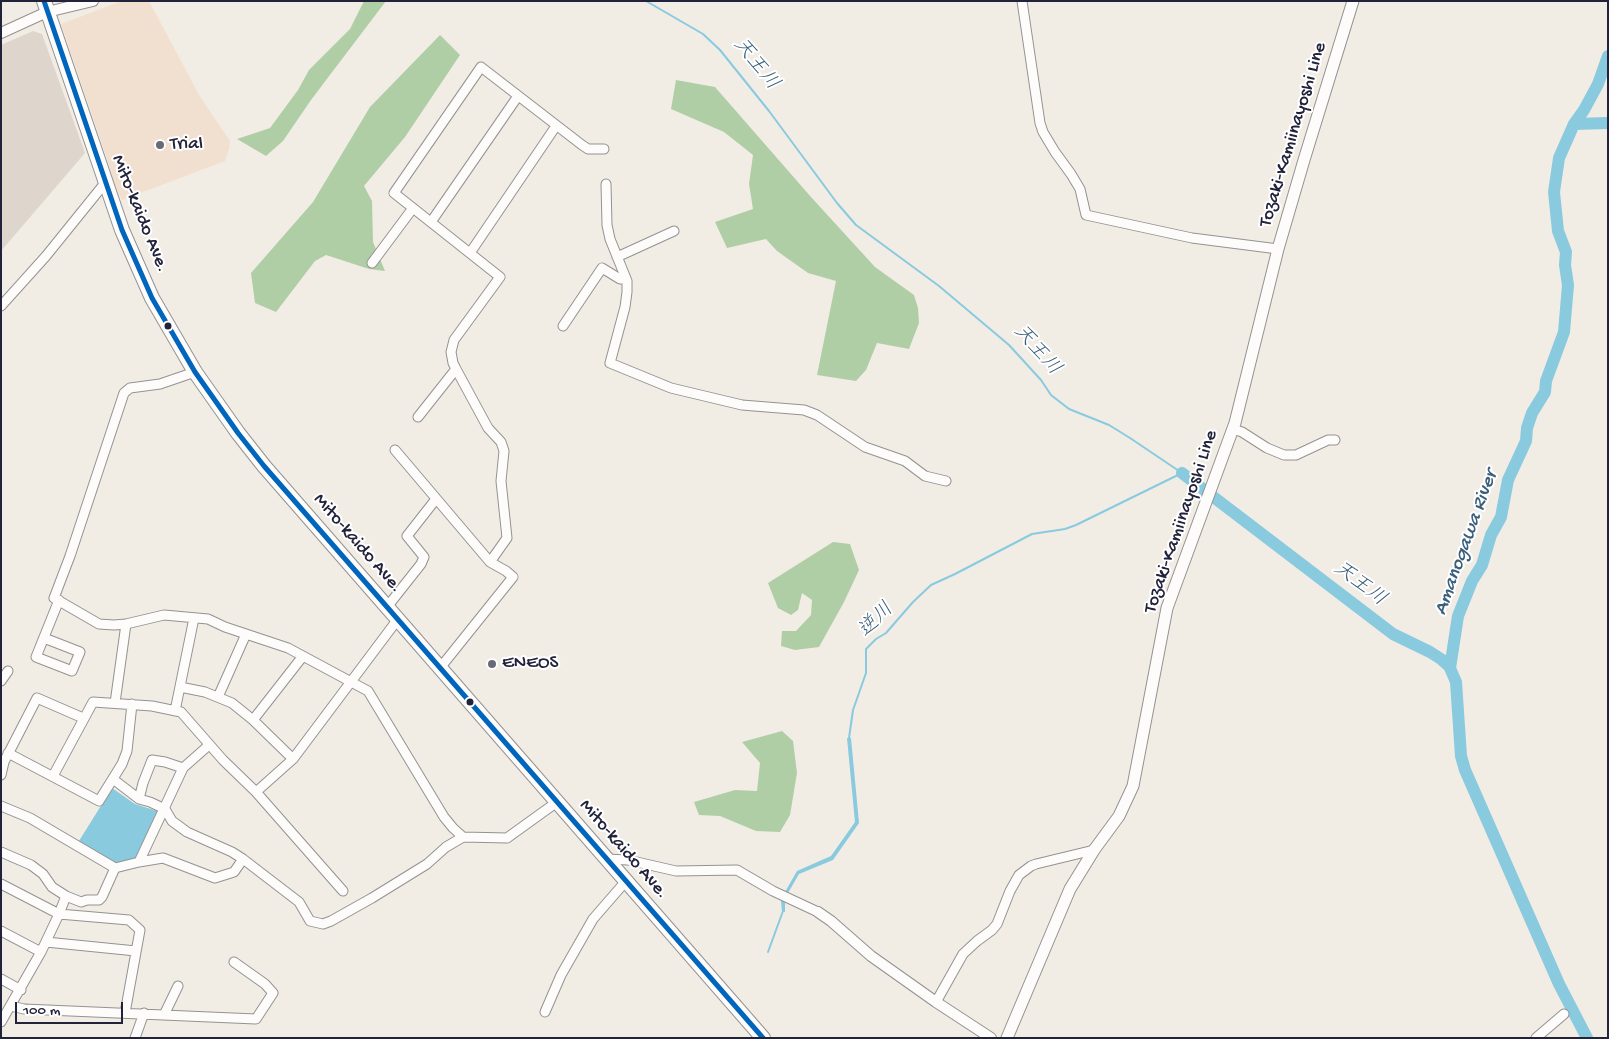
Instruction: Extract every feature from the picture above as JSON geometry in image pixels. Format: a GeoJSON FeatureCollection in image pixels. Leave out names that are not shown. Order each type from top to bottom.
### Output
{"type":"FeatureCollection","features":[{"type":"Feature","properties":{"kind":"highway","name":"Mito-kaido Ave."},"geometry":{"type":"LineString","coordinates":[[46,7],[122,230],[152,298],[195,372],[264,466],[763,1038]]}},
{"type":"Feature","properties":{"kind":"main road","name":"Tozaki-Kamiinayoshi Line"},"geometry":{"type":"LineString","coordinates":[[1007,1038],[1062,905],[1075,880],[1118,816],[1133,786],[1167,608],[1233,429],[1278,249],[1353,1]]}},
{"type":"Feature","properties":{"kind":"street"},"geometry":{"type":"LineString","coordinates":[[1,33],[46,7],[93,1]]}},
{"type":"Feature","properties":{"kind":"street"},"geometry":{"type":"LineString","coordinates":[[1022,1],[1040,123],[1055,152],[1080,189],[1086,215],[1192,238],[1278,249]]}},
{"type":"Feature","properties":{"kind":"street"},"geometry":{"type":"LineString","coordinates":[[490,562],[506,538],[501,481],[504,451],[501,442],[488,428],[456,369],[451,352],[454,340],[500,277],[394,193],[482,67],[588,149],[604,149]]}},
{"type":"Feature","properties":{"kind":"street"},"geometry":{"type":"LineString","coordinates":[[431,222],[518,96]]}},
{"type":"Feature","properties":{"kind":"street"},"geometry":{"type":"LineString","coordinates":[[470,253],[556,126]]}},
{"type":"Feature","properties":{"kind":"street"},"geometry":{"type":"LineString","coordinates":[[1,306],[46,256],[105,183]]}},
{"type":"Feature","properties":{"kind":"street"},"geometry":{"type":"LineString","coordinates":[[606,184],[607,225],[610,239],[626,279],[627,292],[625,307],[610,363],[671,388],[742,405],[804,410],[817,415],[865,447],[905,461],[925,476],[946,481]]}},
{"type":"Feature","properties":{"kind":"street"},"geometry":{"type":"LineString","coordinates":[[372,264],[413,208]]}},
{"type":"Feature","properties":{"kind":"street"},"geometry":{"type":"LineString","coordinates":[[617,257],[674,232]]}},
{"type":"Feature","properties":{"kind":"street"},"geometry":{"type":"LineString","coordinates":[[563,326],[602,268],[620,279],[626,279]]}},
{"type":"Feature","properties":{"kind":"street"},"geometry":{"type":"LineString","coordinates":[[418,418],[456,369]]}},
{"type":"Feature","properties":{"kind":"street"},"geometry":{"type":"LineString","coordinates":[[195,372],[160,384],[130,388],[124,394],[70,556],[54,598],[100,624],[126,624],[164,615],[208,619],[225,627],[288,648],[352,682],[368,692],[444,817],[452,828],[463,837]]}},
{"type":"Feature","properties":{"kind":"street"},"geometry":{"type":"LineString","coordinates":[[1233,429],[1284,455],[1296,455],[1328,440],[1335,440]]}},
{"type":"Feature","properties":{"kind":"street"},"geometry":{"type":"LineString","coordinates":[[395,450],[490,562],[513,577],[440,668]]}},
{"type":"Feature","properties":{"kind":"street"},"geometry":{"type":"LineString","coordinates":[[388,607],[421,564],[424,557],[407,536],[436,499]]}},
{"type":"Feature","properties":{"kind":"street"},"geometry":{"type":"LineString","coordinates":[[44,638],[80,652],[72,671],[36,657],[59,600]]}},
{"type":"Feature","properties":{"kind":"street"},"geometry":{"type":"LineString","coordinates":[[175,711],[194,618]]}},
{"type":"Feature","properties":{"kind":"street"},"geometry":{"type":"LineString","coordinates":[[256,792],[293,758],[352,682],[398,618]]}},
{"type":"Feature","properties":{"kind":"street"},"geometry":{"type":"LineString","coordinates":[[115,703],[126,624]]}},
{"type":"Feature","properties":{"kind":"street"},"geometry":{"type":"LineString","coordinates":[[218,697],[246,634]]}},
{"type":"Feature","properties":{"kind":"street"},"geometry":{"type":"LineString","coordinates":[[253,720],[303,656]]}},
{"type":"Feature","properties":{"kind":"street"},"geometry":{"type":"LineString","coordinates":[[1,681],[8,671]]}},
{"type":"Feature","properties":{"kind":"street"},"geometry":{"type":"LineString","coordinates":[[180,687],[218,697],[232,704],[253,720],[293,758]]}},
{"type":"Feature","properties":{"kind":"street"},"geometry":{"type":"LineString","coordinates":[[1,775],[8,753],[37,698],[84,718]]}},
{"type":"Feature","properties":{"kind":"street"},"geometry":{"type":"LineString","coordinates":[[53,776],[93,702],[152,706],[184,714],[343,891]]}},
{"type":"Feature","properties":{"kind":"street"},"geometry":{"type":"LineString","coordinates":[[8,753],[98,801],[113,779],[128,751],[132,704]]}},
{"type":"Feature","properties":{"kind":"street"},"geometry":{"type":"LineString","coordinates":[[138,862],[183,768],[210,745]]}},
{"type":"Feature","properties":{"kind":"street"},"geometry":{"type":"LineString","coordinates":[[139,799],[152,760],[183,768]]}},
{"type":"Feature","properties":{"kind":"street"},"geometry":{"type":"LineString","coordinates":[[113,779],[139,799],[165,809],[176,826],[243,859],[300,902],[310,921],[323,924],[372,898],[427,864],[446,847],[463,837],[507,838],[557,802]]}},
{"type":"Feature","properties":{"kind":"street"},"geometry":{"type":"LineString","coordinates":[[1,806],[30,818],[114,868],[163,858],[216,878],[234,872],[243,859]]}},
{"type":"Feature","properties":{"kind":"street"},"geometry":{"type":"LineString","coordinates":[[936,1002],[963,954],[998,924],[1010,891],[1019,875],[1036,864],[1094,850]]}},
{"type":"Feature","properties":{"kind":"street"},"geometry":{"type":"LineString","coordinates":[[1,852],[31,865],[43,874],[52,887],[66,896],[81,902],[98,900],[102,897],[114,868]]}},
{"type":"Feature","properties":{"kind":"street"},"geometry":{"type":"LineString","coordinates":[[606,859],[628,860],[676,870],[737,870],[818,912],[830,920],[871,956],[991,1038]]}},
{"type":"Feature","properties":{"kind":"street"},"geometry":{"type":"LineString","coordinates":[[544,1012],[561,975],[592,919],[626,881]]}},
{"type":"Feature","properties":{"kind":"street"},"geometry":{"type":"LineString","coordinates":[[1,884],[59,914],[129,920],[140,930],[125,1013]]}},
{"type":"Feature","properties":{"kind":"street"},"geometry":{"type":"LineString","coordinates":[[1,1022],[41,952],[66,896]]}},
{"type":"Feature","properties":{"kind":"street"},"geometry":{"type":"LineString","coordinates":[[1,931],[41,952]]}},
{"type":"Feature","properties":{"kind":"street"},"geometry":{"type":"LineString","coordinates":[[46,942],[136,951]]}},
{"type":"Feature","properties":{"kind":"street"},"geometry":{"type":"LineString","coordinates":[[11,1006],[24,1009],[256,1019],[273,993],[265,984],[234,962]]}},
{"type":"Feature","properties":{"kind":"street"},"geometry":{"type":"LineString","coordinates":[[1,979],[21,990]]}},
{"type":"Feature","properties":{"kind":"street"},"geometry":{"type":"LineString","coordinates":[[164,1015],[178,986]]}},
{"type":"Feature","properties":{"kind":"street"},"geometry":{"type":"LineString","coordinates":[[135,1038],[144,1013]]}},
{"type":"Feature","properties":{"kind":"street"},"geometry":{"type":"LineString","coordinates":[[1536,1038],[1564,1014]]}},
{"type":"Feature","properties":{"kind":"shaded area"},"geometry":{"type":"Polygon","coordinates":[[[122,1],[149,1],[199,95],[230,141],[230,146],[225,161],[122,200],[113,183],[111,171],[61,24],[122,1]]]}},
{"type":"Feature","properties":{"kind":"shaded area"},"geometry":{"type":"Polygon","coordinates":[[[33,31],[42,34],[85,153],[1,251],[1,45],[33,31]]]}},
{"type":"Feature","properties":{"kind":"green space"},"geometry":{"type":"Polygon","coordinates":[[[364,1],[386,1],[311,100],[283,141],[266,156],[237,139],[270,128],[298,90],[309,70],[350,29],[364,1]]]}},
{"type":"Feature","properties":{"kind":"green space"},"geometry":{"type":"Polygon","coordinates":[[[440,35],[460,55],[405,137],[364,186],[372,201],[373,242],[385,271],[369,269],[326,255],[315,261],[276,312],[255,303],[251,273],[313,202],[370,107],[440,35]]]}},
{"type":"Feature","properties":{"kind":"green space"},"geometry":{"type":"Polygon","coordinates":[[[676,80],[715,87],[875,267],[914,295],[918,308],[919,323],[909,349],[877,343],[866,370],[856,381],[817,375],[836,281],[808,273],[777,251],[766,239],[727,248],[715,222],[753,209],[749,184],[753,155],[724,132],[671,109],[676,80]]]}},
{"type":"Feature","properties":{"kind":"green space"},"geometry":{"type":"Polygon","coordinates":[[[833,542],[850,544],[859,570],[844,602],[819,647],[795,650],[781,646],[782,631],[796,631],[811,615],[812,600],[802,593],[798,610],[791,615],[778,608],[768,583],[833,542]]]}},
{"type":"Feature","properties":{"kind":"green space"},"geometry":{"type":"Polygon","coordinates":[[[782,731],[793,741],[797,773],[790,815],[780,832],[756,831],[720,816],[699,815],[694,802],[735,790],[757,791],[760,763],[742,742],[782,731]]]}},
{"type":"Feature","properties":{"kind":"water"},"geometry":{"type":"Polygon","coordinates":[[[847,738],[851,738],[859,823],[833,860],[799,874],[788,893],[785,902],[785,912],[782,912],[781,901],[797,871],[831,856],[855,822],[847,738]]]}},
{"type":"Feature","properties":{"kind":"water"},"geometry":{"type":"Polygon","coordinates":[[[112,788],[135,804],[160,812],[136,859],[116,864],[79,841],[112,788]]]}},
{"type":"Feature","properties":{"kind":"waterway","name":"天王川"},"geometry":{"type":"LineString","coordinates":[[646,1],[703,34],[720,50],[769,111],[837,203],[856,225],[939,286],[1009,345],[1041,380],[1051,395],[1069,409],[1109,425],[1182,473],[1076,525],[1065,529],[1032,534],[931,585],[913,602],[886,633],[876,639],[866,649],[866,673],[853,710],[849,738]]}},
{"type":"Feature","properties":{"kind":"waterway","name":"Amanogawa River"},"geometry":{"type":"LineString","coordinates":[[1587,1038],[1559,984],[1465,770],[1461,756],[1456,682],[1450,668],[1458,616],[1472,581],[1482,565],[1491,535],[1501,517],[1508,480],[1526,441],[1527,428],[1532,413],[1545,392],[1546,381],[1564,332],[1568,285],[1565,265],[1566,252],[1558,231],[1554,192],[1559,158],[1574,124],[1598,84],[1608,56]]}},
{"type":"Feature","properties":{"kind":"waterway"},"geometry":{"type":"LineString","coordinates":[[1574,124],[1608,123]]}},
{"type":"Feature","properties":{"kind":"waterway","name":"天王川"},"geometry":{"type":"LineString","coordinates":[[1182,473],[1393,634],[1430,652],[1450,667]]}},
{"type":"Feature","properties":{"kind":"waterway","name":"逆川"},"geometry":{"type":"LineString","coordinates":[[768,952],[783,911]]}},
{"type":"Feature","properties":{"kind":"transit line"},"geometry":{"type":"LineString","coordinates":[[44,1],[122,230],[152,298],[195,372],[264,466],[763,1038]]}},
{"type":"Feature","properties":{"kind":"place","name":"Trial"},"geometry":{"type":"Point","coordinates":[160,145]}},
{"type":"Feature","properties":{"kind":"place","name":"ENEOS"},"geometry":{"type":"Point","coordinates":[492,664]}}]}
